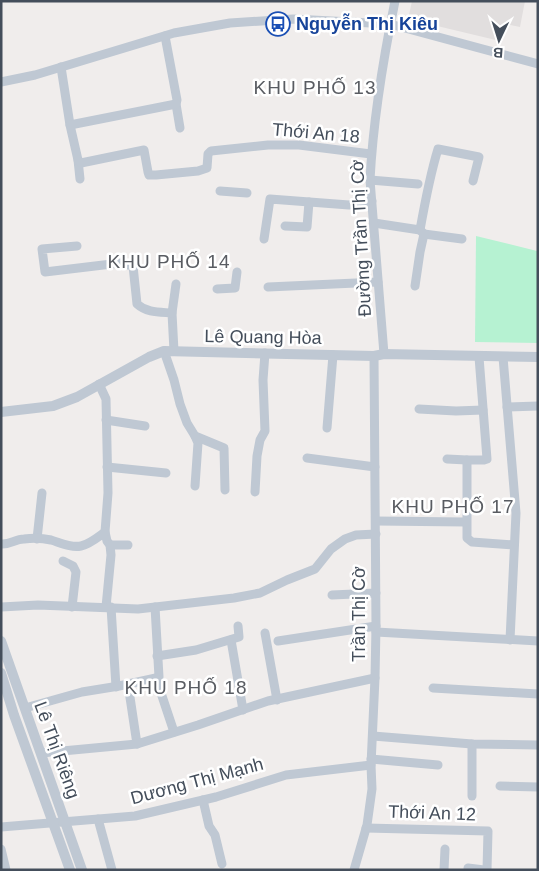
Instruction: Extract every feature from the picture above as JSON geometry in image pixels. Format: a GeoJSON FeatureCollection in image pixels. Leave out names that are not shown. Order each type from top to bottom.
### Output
{"type":"FeatureCollection","features":[{"type":"Feature","properties":{"kind":"street","name":"Đường Trần Thị Cờ"},"geometry":{"type":"LineString","coordinates":[[379,355],[378,282],[370,180],[371,154],[379,86],[395,1]]}},
{"type":"Feature","properties":{"kind":"street"},"geometry":{"type":"LineString","coordinates":[[1,82],[35,75],[165,36],[230,22],[293,19],[390,24],[538,64]]}},
{"type":"Feature","properties":{"kind":"street"},"geometry":{"type":"LineString","coordinates":[[165,36],[177,100],[180,128]]}},
{"type":"Feature","properties":{"kind":"street"},"geometry":{"type":"LineString","coordinates":[[61,67],[80,179]]}},
{"type":"Feature","properties":{"kind":"street"},"geometry":{"type":"LineString","coordinates":[[70,125],[176,104]]}},
{"type":"Feature","properties":{"kind":"street","name":"Thới An 18"},"geometry":{"type":"LineString","coordinates":[[78,160],[81,163],[144,150],[148,172],[149,174],[156,175],[198,171],[207,168],[210,151],[268,144],[299,145],[371,154]]}},
{"type":"Feature","properties":{"kind":"street"},"geometry":{"type":"LineString","coordinates":[[415,286],[426,198],[438,149],[479,156],[473,181]]}},
{"type":"Feature","properties":{"kind":"street"},"geometry":{"type":"LineString","coordinates":[[370,180],[418,184]]}},
{"type":"Feature","properties":{"kind":"street"},"geometry":{"type":"LineString","coordinates":[[220,191],[247,193]]}},
{"type":"Feature","properties":{"kind":"street"},"geometry":{"type":"LineString","coordinates":[[264,239],[270,199],[349,205],[372,201]]}},
{"type":"Feature","properties":{"kind":"street"},"geometry":{"type":"LineString","coordinates":[[285,226],[307,227],[309,202]]}},
{"type":"Feature","properties":{"kind":"street"},"geometry":{"type":"LineString","coordinates":[[374,223],[462,239]]}},
{"type":"Feature","properties":{"kind":"street"},"geometry":{"type":"LineString","coordinates":[[77,246],[42,249],[45,272],[120,263],[132,266],[137,304],[143,309],[154,312],[172,313]]}},
{"type":"Feature","properties":{"kind":"street"},"geometry":{"type":"LineString","coordinates":[[217,289],[235,288],[237,272]]}},
{"type":"Feature","properties":{"kind":"street"},"geometry":{"type":"LineString","coordinates":[[268,287],[378,282]]}},
{"type":"Feature","properties":{"kind":"street"},"geometry":{"type":"LineString","coordinates":[[176,284],[169,351],[180,404],[198,442],[194,486]]}},
{"type":"Feature","properties":{"kind":"street","name":"Lê Quang Hòa"},"geometry":{"type":"LineString","coordinates":[[1,412],[53,406],[77,397],[149,357],[169,351],[538,357]]}},
{"type":"Feature","properties":{"kind":"street"},"geometry":{"type":"LineString","coordinates":[[255,492],[257,456],[264,431],[263,380],[265,353]]}},
{"type":"Feature","properties":{"kind":"street"},"geometry":{"type":"LineString","coordinates":[[327,428],[333,355]]}},
{"type":"Feature","properties":{"kind":"street","name":"Trần Thị Cờ"},"geometry":{"type":"LineString","coordinates":[[354,870],[366,828],[372,789],[371,762],[376,678],[375,467],[379,355]]}},
{"type":"Feature","properties":{"kind":"street"},"geometry":{"type":"LineString","coordinates":[[447,460],[488,459],[479,357]]}},
{"type":"Feature","properties":{"kind":"street"},"geometry":{"type":"LineString","coordinates":[[503,357],[516,513],[510,640]]}},
{"type":"Feature","properties":{"kind":"street"},"geometry":{"type":"LineString","coordinates":[[100,384],[106,399],[108,493],[105,532],[110,544],[111,555],[109,607],[116,687]]}},
{"type":"Feature","properties":{"kind":"street"},"geometry":{"type":"LineString","coordinates":[[507,407],[538,406]]}},
{"type":"Feature","properties":{"kind":"street"},"geometry":{"type":"LineString","coordinates":[[419,409],[483,410]]}},
{"type":"Feature","properties":{"kind":"street"},"geometry":{"type":"LineString","coordinates":[[106,420],[144,426]]}},
{"type":"Feature","properties":{"kind":"street"},"geometry":{"type":"LineString","coordinates":[[195,436],[224,448],[225,490]]}},
{"type":"Feature","properties":{"kind":"street"},"geometry":{"type":"LineString","coordinates":[[307,458],[375,467]]}},
{"type":"Feature","properties":{"kind":"street"},"geometry":{"type":"LineString","coordinates":[[467,460],[466,538],[471,542],[514,544]]}},
{"type":"Feature","properties":{"kind":"street"},"geometry":{"type":"LineString","coordinates":[[107,468],[166,473]]}},
{"type":"Feature","properties":{"kind":"street"},"geometry":{"type":"LineString","coordinates":[[37,539],[42,493]]}},
{"type":"Feature","properties":{"kind":"street"},"geometry":{"type":"LineString","coordinates":[[376,521],[466,522]]}},
{"type":"Feature","properties":{"kind":"street"},"geometry":{"type":"LineString","coordinates":[[1,544],[7,544],[20,539],[37,539],[83,546],[105,532]]}},
{"type":"Feature","properties":{"kind":"street"},"geometry":{"type":"LineString","coordinates":[[1,607],[38,605],[138,608],[234,598],[260,593],[315,569],[332,549],[345,539],[376,534]]}},
{"type":"Feature","properties":{"kind":"street"},"geometry":{"type":"LineString","coordinates":[[110,544],[128,545]]}},
{"type":"Feature","properties":{"kind":"street"},"geometry":{"type":"LineString","coordinates":[[63,561],[73,566],[76,572],[72,607]]}},
{"type":"Feature","properties":{"kind":"street"},"geometry":{"type":"LineString","coordinates":[[332,595],[376,593]]}},
{"type":"Feature","properties":{"kind":"street"},"geometry":{"type":"LineString","coordinates":[[25,708],[82,692],[116,687],[159,677],[154,607]]}},
{"type":"Feature","properties":{"kind":"street"},"geometry":{"type":"LineString","coordinates":[[157,656],[196,650],[231,640],[239,637],[238,626]]}},
{"type":"Feature","properties":{"kind":"street"},"geometry":{"type":"LineString","coordinates":[[278,641],[376,629],[538,641]]}},
{"type":"Feature","properties":{"kind":"street"},"geometry":{"type":"LineString","coordinates":[[265,633],[277,700]]}},
{"type":"Feature","properties":{"kind":"street"},"geometry":{"type":"LineString","coordinates":[[231,640],[243,710]]}},
{"type":"Feature","properties":{"kind":"street","name":"Lê Thị Riêng"},"geometry":{"type":"LineString","coordinates":[[1,641],[82,870]]}},
{"type":"Feature","properties":{"kind":"street","name":"Lê Thị Riêng"},"geometry":{"type":"LineString","coordinates":[[1,673],[14,715],[70,870]]}},
{"type":"Feature","properties":{"kind":"street"},"geometry":{"type":"LineString","coordinates":[[156,678],[174,732]]}},
{"type":"Feature","properties":{"kind":"street"},"geometry":{"type":"LineString","coordinates":[[41,753],[137,744],[277,700],[376,678]]}},
{"type":"Feature","properties":{"kind":"street"},"geometry":{"type":"LineString","coordinates":[[128,684],[137,744]]}},
{"type":"Feature","properties":{"kind":"street"},"geometry":{"type":"LineString","coordinates":[[433,688],[538,694]]}},
{"type":"Feature","properties":{"kind":"street"},"geometry":{"type":"LineString","coordinates":[[373,736],[472,744],[538,745]]}},
{"type":"Feature","properties":{"kind":"street"},"geometry":{"type":"LineString","coordinates":[[472,744],[472,796]]}},
{"type":"Feature","properties":{"kind":"street","name":"Dương Thị Mạnh"},"geometry":{"type":"LineString","coordinates":[[1,828],[135,816],[216,797],[286,775],[371,762],[438,765]]}},
{"type":"Feature","properties":{"kind":"street"},"geometry":{"type":"LineString","coordinates":[[500,786],[538,787]]}},
{"type":"Feature","properties":{"kind":"street"},"geometry":{"type":"LineString","coordinates":[[203,800],[209,826],[215,835],[222,864]]}},
{"type":"Feature","properties":{"kind":"street"},"geometry":{"type":"LineString","coordinates":[[98,819],[112,870]]}},
{"type":"Feature","properties":{"kind":"street","name":"Thới An 12"},"geometry":{"type":"LineString","coordinates":[[366,828],[488,832],[485,870],[468,868]]}},
{"type":"Feature","properties":{"kind":"street"},"geometry":{"type":"LineString","coordinates":[[444,870],[446,849]]}},
{"type":"Feature","properties":{"kind":"street"},"geometry":{"type":"LineString","coordinates":[[1,850],[6,870]]}},
{"type":"Feature","properties":{"kind":"shaded area"},"geometry":{"type":"Polygon","coordinates":[[[412,1],[525,1],[520,27],[505,24],[500,41],[412,20],[409,15],[412,1]]]}},
{"type":"Feature","properties":{"kind":"green space"},"geometry":{"type":"Polygon","coordinates":[[[476,236],[537,251],[538,343],[475,342],[476,236]]]}},
{"type":"Feature","properties":{"kind":"place","name":"Nguyễn Thị Kiêu"},"geometry":{"type":"Point","coordinates":[278,24]}},
{"type":"Feature","properties":{"kind":"district","name":"KHU PHỐ 13"},"geometry":{"type":"Point","coordinates":[315,87]}},
{"type":"Feature","properties":{"kind":"district","name":"KHU PHỐ 14"},"geometry":{"type":"Point","coordinates":[169,261]}},
{"type":"Feature","properties":{"kind":"district","name":"KHU PHỐ 17"},"geometry":{"type":"Point","coordinates":[453,506]}},
{"type":"Feature","properties":{"kind":"district","name":"KHU PHỐ 18"},"geometry":{"type":"Point","coordinates":[186,687]}}]}
